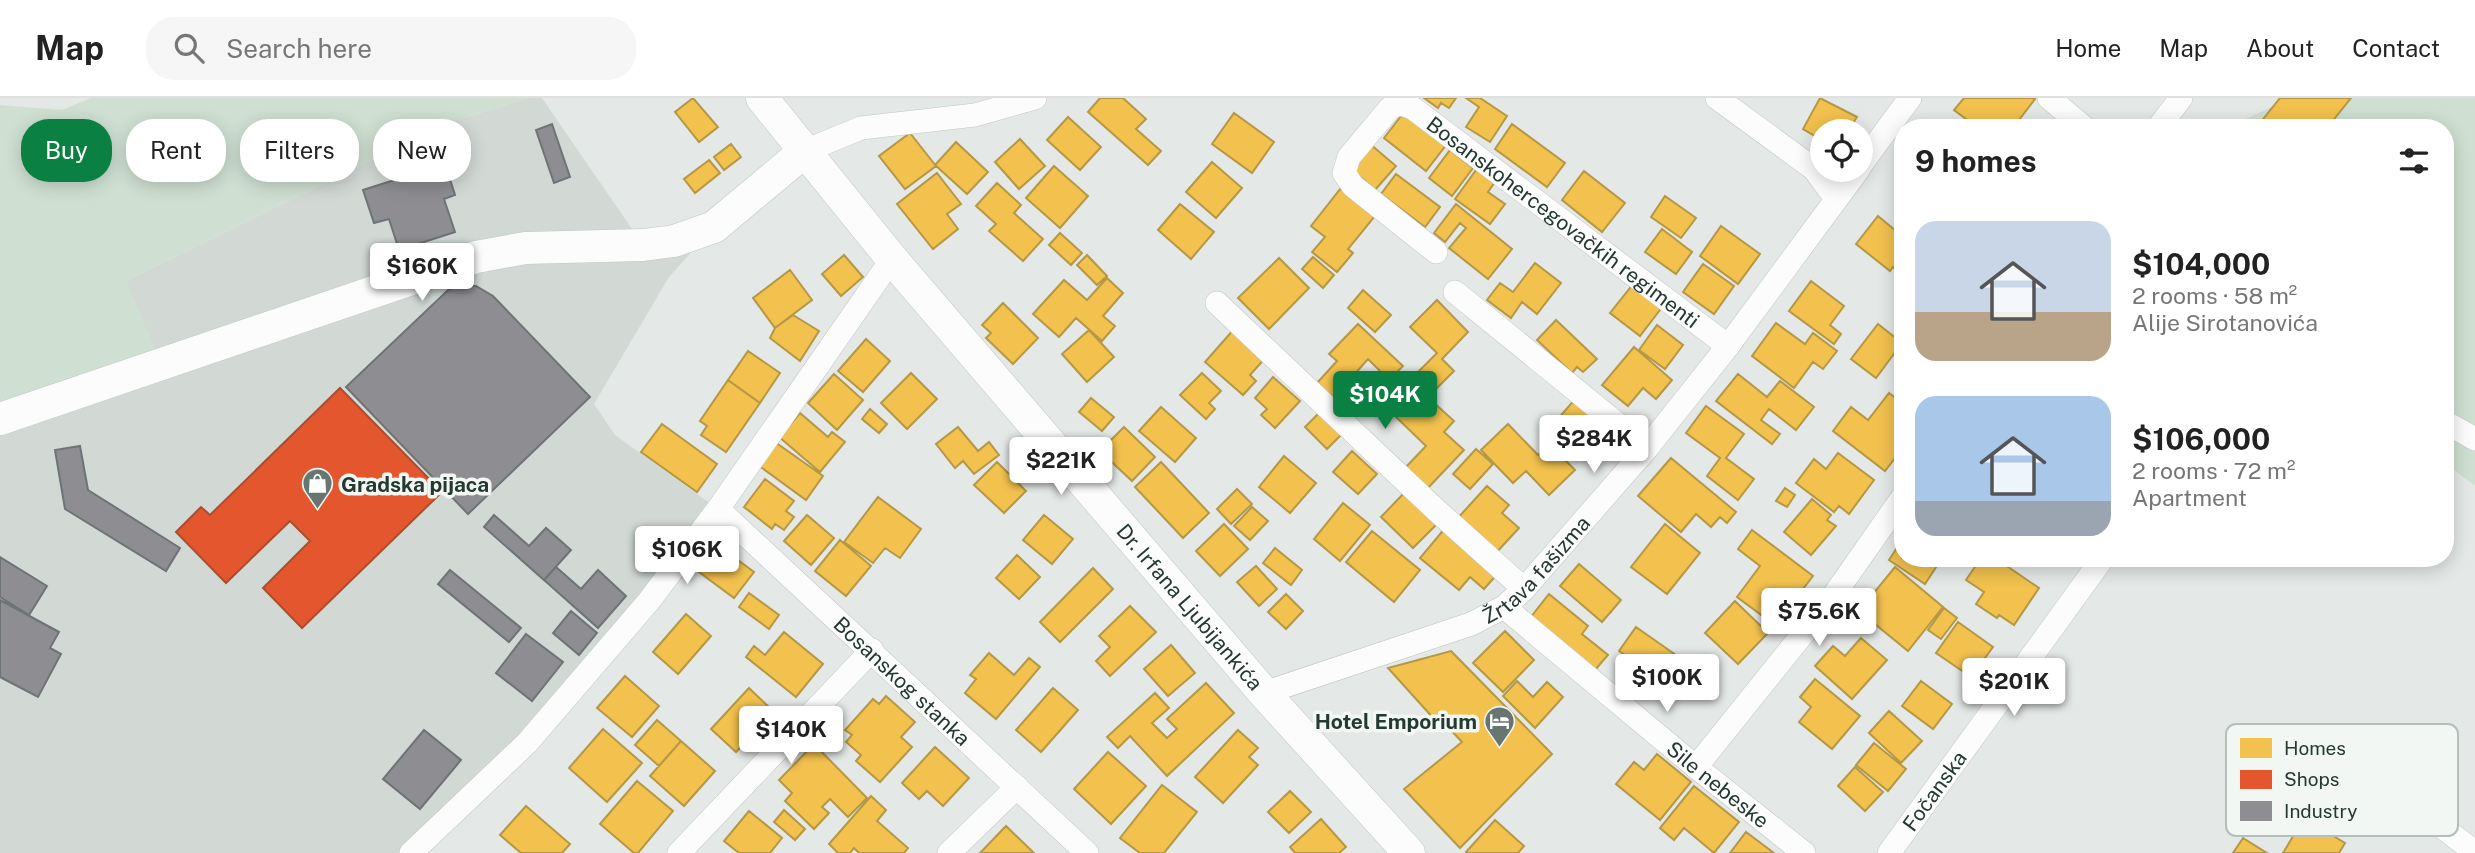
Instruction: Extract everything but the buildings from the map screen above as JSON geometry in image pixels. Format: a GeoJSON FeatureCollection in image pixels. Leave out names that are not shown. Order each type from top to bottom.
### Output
{"type":"FeatureCollection","features":[{"type":"Feature","properties":{"kind":"main road","name":"Dr. Irfana Ljubijankića"},"geometry":{"type":"LineString","coordinates":[[762,98],[892,259],[1264,693],[1409,853]]}},
{"type":"Feature","properties":{"kind":"main road"},"geometry":{"type":"LineString","coordinates":[[0,419],[476,257],[525,248],[643,245],[674,241],[714,227],[805,150]]}},
{"type":"Feature","properties":{"kind":"street"},"geometry":{"type":"LineString","coordinates":[[1717,98],[1814,169],[1836,199]]}},
{"type":"Feature","properties":{"kind":"street","name":"Žrtava fašizma"},"geometry":{"type":"LineString","coordinates":[[1895,119],[1910,98]]}},
{"type":"Feature","properties":{"kind":"street"},"geometry":{"type":"LineString","coordinates":[[2049,98],[2074,119]]}},
{"type":"Feature","properties":{"kind":"street"},"geometry":{"type":"LineString","coordinates":[[2165,119],[2181,98]]}},
{"type":"Feature","properties":{"kind":"street"},"geometry":{"type":"LineString","coordinates":[[805,150],[861,128],[975,115],[1032,99]]}},
{"type":"Feature","properties":{"kind":"street","name":"Bosanskohercegovačkih regimenti"},"geometry":{"type":"LineString","coordinates":[[1436,252],[1353,186],[1344,173],[1349,157],[1390,108],[1396,105],[1414,109],[1728,346]]}},
{"type":"Feature","properties":{"kind":"street","name":"Žrtava fašizma"},"geometry":{"type":"LineString","coordinates":[[1873,149],[1894,120]]}},
{"type":"Feature","properties":{"kind":"street","name":"Žrtava fašizma"},"geometry":{"type":"LineString","coordinates":[[1264,693],[1471,624],[1504,607],[1524,589],[1647,448],[1728,346],[1849,182]]}},
{"type":"Feature","properties":{"kind":"street"},"geometry":{"type":"LineString","coordinates":[[411,853],[527,743],[649,601],[718,509],[892,259]]}},
{"type":"Feature","properties":{"kind":"street"},"geometry":{"type":"LineString","coordinates":[[1455,292],[1647,448]]}},
{"type":"Feature","properties":{"kind":"street"},"geometry":{"type":"LineString","coordinates":[[1217,303],[1435,509],[1524,589]]}},
{"type":"Feature","properties":{"kind":"street"},"geometry":{"type":"LineString","coordinates":[[2454,427],[2475,439]]}},
{"type":"Feature","properties":{"kind":"street","name":"Bosanskog stanka"},"geometry":{"type":"LineString","coordinates":[[718,509],[1087,853]]}},
{"type":"Feature","properties":{"kind":"street"},"geometry":{"type":"LineString","coordinates":[[1696,767],[1834,595],[1894,509]]}},
{"type":"Feature","properties":{"kind":"street","name":"Fočanska"},"geometry":{"type":"LineString","coordinates":[[1889,853],[2096,567]]}},
{"type":"Feature","properties":{"kind":"street","name":"Sile nebeske"},"geometry":{"type":"LineString","coordinates":[[1504,607],[1804,853]]}},
{"type":"Feature","properties":{"kind":"street"},"geometry":{"type":"LineString","coordinates":[[680,853],[872,650]]}},
{"type":"Feature","properties":{"kind":"street"},"geometry":{"type":"LineString","coordinates":[[950,853],[1017,787]]}},
{"type":"Feature","properties":{"kind":"street"},"geometry":{"type":"LineString","coordinates":[[2453,836],[2475,852]]}},
{"type":"Feature","properties":{"kind":"shaded area"},"geometry":{"type":"Polygon","coordinates":[[[527,98],[542,98],[643,245],[714,227],[669,277],[594,404],[615,435],[718,509],[649,601],[411,853],[0,853],[0,419],[126,281],[327,182],[359,182],[359,166],[373,159],[373,182],[471,182],[471,119],[461,119],[527,98]]]}},
{"type":"Feature","properties":{"kind":"green space"},"geometry":{"type":"Polygon","coordinates":[[[91,98],[527,98],[461,119],[373,119],[373,159],[359,166],[359,119],[240,119],[240,182],[327,182],[126,281],[161,364],[0,419],[0,105],[62,110],[91,98]]]}},
{"type":"Feature","properties":{"kind":"green space"},"geometry":{"type":"Polygon","coordinates":[[[2291,98],[2475,98],[2475,486],[2454,470],[2454,119],[2246,119],[2291,98]]]}},
{"type":"Feature","properties":{"kind":"place","name":"Gradska pijaca"},"geometry":{"type":"Point","coordinates":[318,511]}},
{"type":"Feature","properties":{"kind":"place","name":"Hotel Emporium"},"geometry":{"type":"Point","coordinates":[1500,748]}}]}
